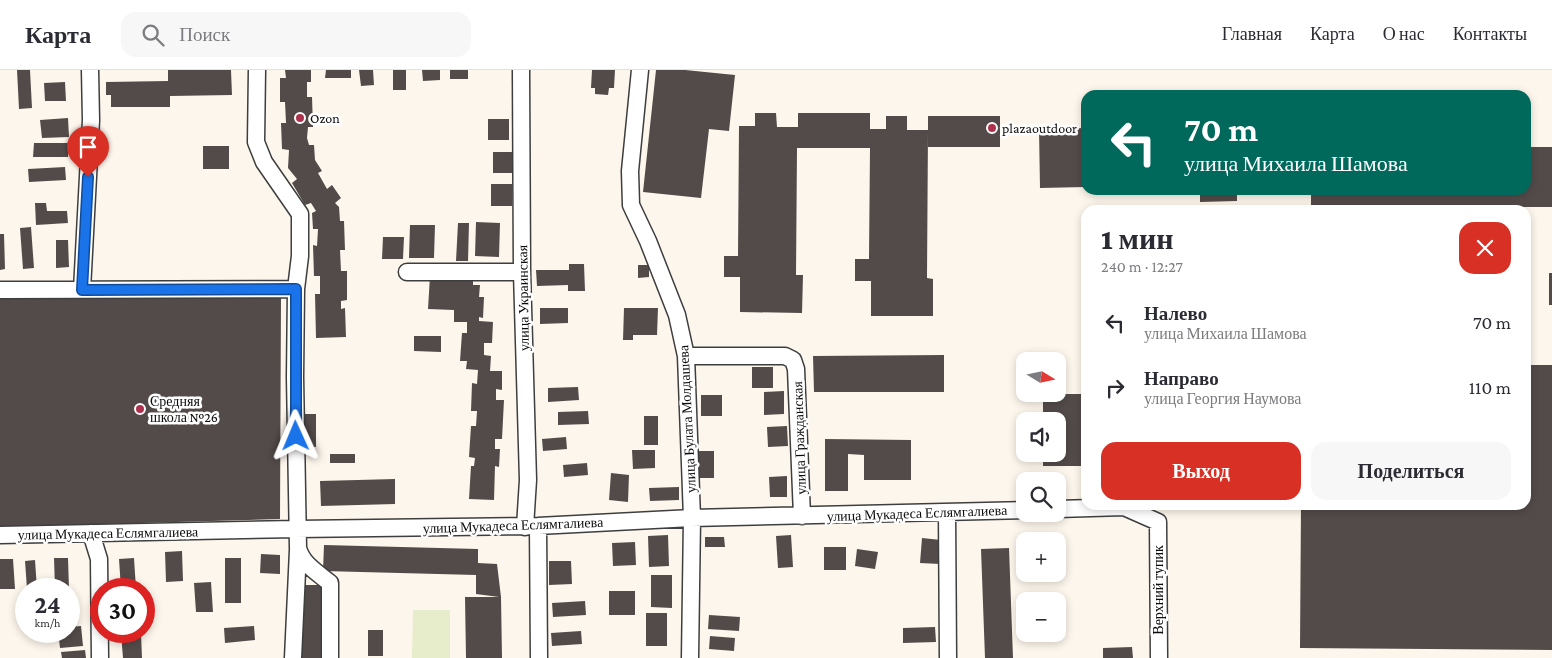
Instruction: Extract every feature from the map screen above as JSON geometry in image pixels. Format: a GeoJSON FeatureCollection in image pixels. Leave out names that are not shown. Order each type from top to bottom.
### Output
{"type":"FeatureCollection","features":[{"type":"Feature","properties":{"kind":"street"},"geometry":{"type":"LineString","coordinates":[[82,290],[91,120],[90,70]]}},
{"type":"Feature","properties":{"kind":"street"},"geometry":{"type":"LineString","coordinates":[[257,70],[256,142],[264,162],[300,214],[300,256],[296,289],[298,548],[294,658]]}},
{"type":"Feature","properties":{"kind":"street","name":"улица Украинская"},"geometry":{"type":"LineString","coordinates":[[521,70],[522,272],[528,480],[539,658]]}},
{"type":"Feature","properties":{"kind":"street","name":"улица Булата Молдашева"},"geometry":{"type":"LineString","coordinates":[[640,70],[630,171],[631,205],[648,241],[677,315],[686,356],[692,518],[690,658]]}},
{"type":"Feature","properties":{"kind":"street"},"geometry":{"type":"LineString","coordinates":[[407,272],[522,272]]}},
{"type":"Feature","properties":{"kind":"street"},"geometry":{"type":"LineString","coordinates":[[0,290],[296,289]]}},
{"type":"Feature","properties":{"kind":"street","name":"улица Гражданская"},"geometry":{"type":"LineString","coordinates":[[686,356],[785,356],[793,360],[796,369],[802,516]]}},
{"type":"Feature","properties":{"kind":"street","name":"Верхний тупик"},"geometry":{"type":"LineString","coordinates":[[1066,509],[1081,508]]}},
{"type":"Feature","properties":{"kind":"street","name":"улица Мукадеса Еслямгалиева"},"geometry":{"type":"LineString","coordinates":[[0,535],[297,529],[531,527],[692,518],[1016,510]]}},
{"type":"Feature","properties":{"kind":"street","name":"Верхний тупик"},"geometry":{"type":"LineString","coordinates":[[1131,510],[1158,522],[1159,658]]}},
{"type":"Feature","properties":{"kind":"street"},"geometry":{"type":"LineString","coordinates":[[947,512],[948,658]]}},
{"type":"Feature","properties":{"kind":"street"},"geometry":{"type":"LineString","coordinates":[[91,533],[99,560],[100,658]]}},
{"type":"Feature","properties":{"kind":"street"},"geometry":{"type":"LineString","coordinates":[[298,548],[300,556],[305,563],[330,583],[330,658]]}},
{"type":"Feature","properties":{"kind":"green space"},"geometry":{"type":"Polygon","coordinates":[[[413,610],[450,610],[450,658],[412,658],[413,610]]]}},
{"type":"Feature","properties":{"kind":"building"},"geometry":{"type":"Polygon","coordinates":[[[17,70],[30,70],[32,108],[19,109],[17,70]]]}},
{"type":"Feature","properties":{"kind":"building"},"geometry":{"type":"Polygon","coordinates":[[[168,70],[231,70],[232,95],[170,96],[170,107],[111,107],[111,95],[106,95],[106,82],[168,81],[168,70]]]}},
{"type":"Feature","properties":{"kind":"building"},"geometry":{"type":"Polygon","coordinates":[[[285,70],[311,70],[311,82],[307,82],[307,97],[312,97],[313,127],[308,127],[307,138],[309,145],[314,145],[315,160],[322,171],[318,173],[327,189],[332,185],[341,198],[335,203],[339,207],[340,221],[344,221],[345,250],[340,250],[341,271],[347,271],[347,300],[341,301],[341,309],[345,308],[346,337],[316,338],[315,294],[320,294],[320,276],[314,276],[313,245],[317,246],[318,229],[313,229],[312,213],[316,211],[311,203],[305,205],[292,183],[297,179],[288,168],[289,150],[282,149],[281,123],[286,123],[285,102],[280,102],[280,78],[286,78],[285,70]]]}},
{"type":"Feature","properties":{"kind":"building"},"geometry":{"type":"Polygon","coordinates":[[[326,70],[351,70],[351,78],[325,78],[326,70]]]}},
{"type":"Feature","properties":{"kind":"building"},"geometry":{"type":"Polygon","coordinates":[[[359,70],[373,70],[374,85],[361,86],[359,70]]]}},
{"type":"Feature","properties":{"kind":"building"},"geometry":{"type":"Polygon","coordinates":[[[393,70],[406,70],[406,90],[393,90],[393,70]]]}},
{"type":"Feature","properties":{"kind":"building"},"geometry":{"type":"Polygon","coordinates":[[[422,70],[440,70],[440,80],[423,81],[422,70]]]}},
{"type":"Feature","properties":{"kind":"building"},"geometry":{"type":"Polygon","coordinates":[[[450,70],[468,70],[468,79],[450,79],[450,70]]]}},
{"type":"Feature","properties":{"kind":"building"},"geometry":{"type":"Polygon","coordinates":[[[592,70],[615,70],[614,88],[609,88],[608,95],[595,94],[595,88],[591,88],[592,70]]]}},
{"type":"Feature","properties":{"kind":"building"},"geometry":{"type":"Polygon","coordinates":[[[656,70],[685,70],[735,75],[729,131],[709,129],[701,198],[643,192],[656,70]]]}},
{"type":"Feature","properties":{"kind":"building"},"geometry":{"type":"Polygon","coordinates":[[[65,82],[66,101],[45,101],[44,83],[65,82]]]}},
{"type":"Feature","properties":{"kind":"building"},"geometry":{"type":"Polygon","coordinates":[[[755,113],[776,113],[777,127],[798,127],[798,113],[870,113],[870,129],[886,129],[886,116],[907,116],[907,130],[928,130],[927,278],[933,279],[933,316],[871,316],[871,281],[855,281],[855,259],[869,259],[870,148],[797,148],[796,275],[803,275],[802,313],[740,312],[740,277],[724,277],[724,256],[738,256],[739,126],[755,126],[755,113]]]}},
{"type":"Feature","properties":{"kind":"building"},"geometry":{"type":"Polygon","coordinates":[[[928,116],[1000,116],[1000,147],[928,147],[928,116]]]}},
{"type":"Feature","properties":{"kind":"building"},"geometry":{"type":"Polygon","coordinates":[[[68,118],[69,137],[42,138],[40,120],[68,118]]]}},
{"type":"Feature","properties":{"kind":"building"},"geometry":{"type":"Polygon","coordinates":[[[488,119],[509,119],[509,140],[488,140],[488,119]]]}},
{"type":"Feature","properties":{"kind":"building"},"geometry":{"type":"Polygon","coordinates":[[[1081,128],[1081,187],[1040,188],[1039,129],[1081,128]]]}},
{"type":"Feature","properties":{"kind":"building"},"geometry":{"type":"Polygon","coordinates":[[[34,143],[68,143],[68,157],[33,157],[34,143]]]}},
{"type":"Feature","properties":{"kind":"building"},"geometry":{"type":"Polygon","coordinates":[[[203,146],[229,146],[229,169],[203,169],[203,146]]]}},
{"type":"Feature","properties":{"kind":"building"},"geometry":{"type":"Polygon","coordinates":[[[1531,147],[1552,147],[1552,207],[1531,207],[1531,205],[1311,205],[1311,195],[1531,195],[1531,147]]]}},
{"type":"Feature","properties":{"kind":"building"},"geometry":{"type":"Polygon","coordinates":[[[493,152],[514,152],[513,173],[493,173],[493,152]]]}},
{"type":"Feature","properties":{"kind":"building"},"geometry":{"type":"Polygon","coordinates":[[[65,167],[66,180],[29,182],[28,169],[65,167]]]}},
{"type":"Feature","properties":{"kind":"building"},"geometry":{"type":"Polygon","coordinates":[[[491,184],[512,184],[512,206],[491,206],[491,184]]]}},
{"type":"Feature","properties":{"kind":"building"},"geometry":{"type":"Polygon","coordinates":[[[1200,195],[1237,195],[1237,201],[1200,202],[1200,195]]]}},
{"type":"Feature","properties":{"kind":"building"},"geometry":{"type":"Polygon","coordinates":[[[35,203],[46,203],[47,211],[67,211],[68,223],[36,225],[35,203]]]}},
{"type":"Feature","properties":{"kind":"building"},"geometry":{"type":"Polygon","coordinates":[[[476,222],[500,223],[499,257],[475,256],[476,222]]]}},
{"type":"Feature","properties":{"kind":"building"},"geometry":{"type":"Polygon","coordinates":[[[458,223],[469,223],[468,261],[456,261],[458,223]]]}},
{"type":"Feature","properties":{"kind":"building"},"geometry":{"type":"Polygon","coordinates":[[[410,225],[435,225],[434,258],[409,258],[410,225]]]}},
{"type":"Feature","properties":{"kind":"building"},"geometry":{"type":"Polygon","coordinates":[[[31,227],[34,268],[23,269],[20,228],[31,227]]]}},
{"type":"Feature","properties":{"kind":"building"},"geometry":{"type":"Polygon","coordinates":[[[0,234],[4,234],[5,269],[0,270],[0,234]]]}},
{"type":"Feature","properties":{"kind":"building"},"geometry":{"type":"Polygon","coordinates":[[[383,237],[404,237],[403,259],[382,259],[383,237]]]}},
{"type":"Feature","properties":{"kind":"building"},"geometry":{"type":"Polygon","coordinates":[[[56,240],[68,240],[69,267],[56,268],[56,240]]]}},
{"type":"Feature","properties":{"kind":"building"},"geometry":{"type":"Polygon","coordinates":[[[569,264],[584,264],[585,291],[568,291],[568,285],[537,286],[536,270],[569,270],[569,264]]]}},
{"type":"Feature","properties":{"kind":"building"},"geometry":{"type":"Polygon","coordinates":[[[638,265],[649,265],[649,277],[638,278],[638,265]]]}},
{"type":"Feature","properties":{"kind":"building"},"geometry":{"type":"Polygon","coordinates":[[[1549,273],[1552,273],[1552,305],[1549,305],[1549,273]]]}},
{"type":"Feature","properties":{"kind":"building"},"geometry":{"type":"Polygon","coordinates":[[[430,276],[473,278],[473,285],[480,285],[479,297],[484,297],[483,318],[479,317],[479,321],[493,322],[492,343],[484,343],[484,355],[491,356],[490,371],[502,371],[502,390],[496,389],[496,400],[504,400],[502,439],[495,439],[495,449],[500,449],[499,467],[495,466],[494,500],[469,499],[471,466],[474,466],[475,458],[469,457],[471,426],[476,426],[477,411],[471,411],[472,383],[477,384],[478,370],[466,369],[467,361],[460,361],[462,333],[467,333],[467,322],[454,322],[454,310],[428,309],[430,276]]]}},
{"type":"Feature","properties":{"kind":"building","name":"Средняя школа №26"},"geometry":{"type":"Polygon","coordinates":[[[281,297],[280,519],[0,527],[0,299],[281,297]]]}},
{"type":"Feature","properties":{"kind":"building"},"geometry":{"type":"Polygon","coordinates":[[[540,308],[568,308],[568,323],[540,324],[540,308]]]}},
{"type":"Feature","properties":{"kind":"building"},"geometry":{"type":"Polygon","coordinates":[[[624,308],[658,308],[657,335],[633,335],[633,340],[623,340],[624,308]]]}},
{"type":"Feature","properties":{"kind":"building"},"geometry":{"type":"Polygon","coordinates":[[[414,336],[441,336],[441,352],[414,351],[414,336]]]}},
{"type":"Feature","properties":{"kind":"building"},"geometry":{"type":"Polygon","coordinates":[[[944,355],[944,392],[814,392],[813,356],[944,355]]]}},
{"type":"Feature","properties":{"kind":"building"},"geometry":{"type":"Polygon","coordinates":[[[1531,365],[1552,365],[1552,650],[1300,648],[1301,510],[1531,510],[1531,365]]]}},
{"type":"Feature","properties":{"kind":"building"},"geometry":{"type":"Polygon","coordinates":[[[752,367],[773,367],[773,388],[752,388],[752,367]]]}},
{"type":"Feature","properties":{"kind":"building"},"geometry":{"type":"Polygon","coordinates":[[[578,387],[579,400],[548,402],[548,388],[578,387]]]}},
{"type":"Feature","properties":{"kind":"building"},"geometry":{"type":"Polygon","coordinates":[[[784,391],[784,414],[764,415],[764,392],[784,391]]]}},
{"type":"Feature","properties":{"kind":"building"},"geometry":{"type":"Polygon","coordinates":[[[1066,394],[1081,394],[1081,466],[1043,466],[1043,462],[1066,462],[1066,412],[1043,412],[1043,402],[1066,402],[1066,394]]]}},
{"type":"Feature","properties":{"kind":"building"},"geometry":{"type":"Polygon","coordinates":[[[701,395],[722,395],[722,416],[701,416],[701,395]]]}},
{"type":"Feature","properties":{"kind":"building"},"geometry":{"type":"Polygon","coordinates":[[[588,411],[589,424],[558,425],[558,412],[588,411]]]}},
{"type":"Feature","properties":{"kind":"building"},"geometry":{"type":"Polygon","coordinates":[[[303,414],[316,414],[316,447],[303,447],[303,414]]]}},
{"type":"Feature","properties":{"kind":"building"},"geometry":{"type":"Polygon","coordinates":[[[644,416],[658,416],[658,445],[644,445],[644,416]]]}},
{"type":"Feature","properties":{"kind":"building"},"geometry":{"type":"Polygon","coordinates":[[[787,426],[788,446],[768,447],[767,427],[787,426]]]}},
{"type":"Feature","properties":{"kind":"building"},"geometry":{"type":"Polygon","coordinates":[[[566,437],[567,449],[543,451],[542,439],[566,437]]]}},
{"type":"Feature","properties":{"kind":"building"},"geometry":{"type":"Polygon","coordinates":[[[825,439],[911,440],[911,480],[864,480],[864,455],[848,454],[848,491],[825,491],[825,439]]]}},
{"type":"Feature","properties":{"kind":"building"},"geometry":{"type":"Polygon","coordinates":[[[632,450],[655,450],[655,468],[633,469],[632,450]]]}},
{"type":"Feature","properties":{"kind":"building"},"geometry":{"type":"Polygon","coordinates":[[[697,451],[714,451],[714,478],[698,478],[697,451]]]}},
{"type":"Feature","properties":{"kind":"building"},"geometry":{"type":"Polygon","coordinates":[[[330,454],[355,454],[355,463],[330,463],[330,454]]]}},
{"type":"Feature","properties":{"kind":"building"},"geometry":{"type":"Polygon","coordinates":[[[587,463],[588,475],[564,477],[563,465],[587,463]]]}},
{"type":"Feature","properties":{"kind":"building"},"geometry":{"type":"Polygon","coordinates":[[[611,473],[629,475],[628,502],[609,500],[611,473]]]}},
{"type":"Feature","properties":{"kind":"building"},"geometry":{"type":"Polygon","coordinates":[[[787,476],[787,497],[770,497],[769,477],[787,476]]]}},
{"type":"Feature","properties":{"kind":"building"},"geometry":{"type":"Polygon","coordinates":[[[395,479],[395,504],[321,506],[320,481],[395,479]]]}},
{"type":"Feature","properties":{"kind":"building"},"geometry":{"type":"Polygon","coordinates":[[[679,487],[679,500],[650,501],[649,488],[679,487]]]}},
{"type":"Feature","properties":{"kind":"building"},"geometry":{"type":"Polygon","coordinates":[[[668,535],[669,566],[649,567],[648,536],[668,535]]]}},
{"type":"Feature","properties":{"kind":"building"},"geometry":{"type":"Polygon","coordinates":[[[791,535],[793,567],[778,568],[776,536],[791,535]]]}},
{"type":"Feature","properties":{"kind":"building"},"geometry":{"type":"Polygon","coordinates":[[[705,537],[724,537],[725,547],[705,547],[705,537]]]}},
{"type":"Feature","properties":{"kind":"building"},"geometry":{"type":"Polygon","coordinates":[[[922,538],[941,540],[940,564],[920,563],[922,538]]]}},
{"type":"Feature","properties":{"kind":"building"},"geometry":{"type":"Polygon","coordinates":[[[635,542],[636,565],[613,566],[612,543],[635,542]]]}},
{"type":"Feature","properties":{"kind":"building"},"geometry":{"type":"Polygon","coordinates":[[[324,545],[478,549],[478,563],[497,564],[501,597],[502,658],[466,658],[465,597],[499,597],[476,594],[476,575],[323,571],[324,545]]]}},
{"type":"Feature","properties":{"kind":"building"},"geometry":{"type":"Polygon","coordinates":[[[824,547],[846,547],[846,570],[824,570],[824,547]]]}},
{"type":"Feature","properties":{"kind":"building"},"geometry":{"type":"Polygon","coordinates":[[[1009,548],[1013,658],[985,658],[981,549],[1009,548]]]}},
{"type":"Feature","properties":{"kind":"building"},"geometry":{"type":"Polygon","coordinates":[[[857,549],[878,552],[875,569],[855,566],[857,549]]]}},
{"type":"Feature","properties":{"kind":"building"},"geometry":{"type":"Polygon","coordinates":[[[182,551],[183,581],[166,582],[165,552],[182,551]]]}},
{"type":"Feature","properties":{"kind":"building"},"geometry":{"type":"Polygon","coordinates":[[[261,554],[280,555],[280,574],[260,573],[261,554]]]}},
{"type":"Feature","properties":{"kind":"building"},"geometry":{"type":"Polygon","coordinates":[[[54,558],[68,558],[69,578],[55,578],[54,558]]]}},
{"type":"Feature","properties":{"kind":"building"},"geometry":{"type":"Polygon","coordinates":[[[134,558],[135,578],[120,578],[119,559],[134,558]]]}},
{"type":"Feature","properties":{"kind":"building"},"geometry":{"type":"Polygon","coordinates":[[[225,558],[241,558],[241,603],[225,603],[225,558]]]}},
{"type":"Feature","properties":{"kind":"building"},"geometry":{"type":"Polygon","coordinates":[[[0,559],[13,559],[15,589],[0,589],[0,559]]]}},
{"type":"Feature","properties":{"kind":"building"},"geometry":{"type":"Polygon","coordinates":[[[35,560],[36,578],[26,578],[25,561],[35,560]]]}},
{"type":"Feature","properties":{"kind":"building"},"geometry":{"type":"Polygon","coordinates":[[[549,561],[571,561],[572,584],[549,585],[549,561]]]}},
{"type":"Feature","properties":{"kind":"building"},"geometry":{"type":"Polygon","coordinates":[[[651,575],[672,575],[672,608],[651,607],[651,575]]]}},
{"type":"Feature","properties":{"kind":"building"},"geometry":{"type":"Polygon","coordinates":[[[211,582],[213,612],[196,612],[194,583],[211,582]]]}},
{"type":"Feature","properties":{"kind":"building"},"geometry":{"type":"Polygon","coordinates":[[[300,585],[327,585],[326,658],[299,658],[300,585]]]}},
{"type":"Feature","properties":{"kind":"building"},"geometry":{"type":"Polygon","coordinates":[[[609,591],[635,591],[635,615],[609,615],[609,591]]]}},
{"type":"Feature","properties":{"kind":"building"},"geometry":{"type":"Polygon","coordinates":[[[585,601],[586,615],[553,617],[552,603],[585,601]]]}},
{"type":"Feature","properties":{"kind":"building"},"geometry":{"type":"Polygon","coordinates":[[[646,613],[667,613],[667,646],[646,646],[646,613]]]}},
{"type":"Feature","properties":{"kind":"building"},"geometry":{"type":"Polygon","coordinates":[[[709,615],[740,617],[739,631],[708,629],[709,615]]]}},
{"type":"Feature","properties":{"kind":"building"},"geometry":{"type":"Polygon","coordinates":[[[80,626],[83,646],[60,648],[59,643],[80,643],[80,626]]]}},
{"type":"Feature","properties":{"kind":"building"},"geometry":{"type":"Polygon","coordinates":[[[254,626],[255,640],[225,643],[224,628],[254,626]]]}},
{"type":"Feature","properties":{"kind":"building"},"geometry":{"type":"Polygon","coordinates":[[[935,627],[936,642],[903,643],[903,628],[935,627]]]}},
{"type":"Feature","properties":{"kind":"building"},"geometry":{"type":"Polygon","coordinates":[[[368,630],[383,630],[383,656],[368,656],[368,630]]]}},
{"type":"Feature","properties":{"kind":"building"},"geometry":{"type":"Polygon","coordinates":[[[581,631],[582,644],[552,646],[551,633],[581,631]]]}},
{"type":"Feature","properties":{"kind":"building"},"geometry":{"type":"Polygon","coordinates":[[[710,636],[735,638],[734,651],[709,649],[710,636]]]}},
{"type":"Feature","properties":{"kind":"building"},"geometry":{"type":"Polygon","coordinates":[[[122,643],[141,643],[142,658],[123,658],[122,643]]]}},
{"type":"Feature","properties":{"kind":"building"},"geometry":{"type":"Polygon","coordinates":[[[1132,647],[1133,658],[1103,658],[1103,648],[1132,647]]]}},
{"type":"Feature","properties":{"kind":"building"},"geometry":{"type":"Polygon","coordinates":[[[85,650],[86,658],[62,658],[61,652],[85,650]]]}},
{"type":"Feature","properties":{"kind":"place","name":"Ozon"},"geometry":{"type":"Point","coordinates":[300,118]}},
{"type":"Feature","properties":{"kind":"place","name":"plazaoutdoor"},"geometry":{"type":"Point","coordinates":[992,128]}},
{"type":"Feature","properties":{"kind":"place","name":"Средняя школа №26"},"geometry":{"type":"Point","coordinates":[140,409]}},
{"type":"Feature","properties":{"kind":"route"},"geometry":{"type":"LineString","coordinates":[[88,177],[82,290],[296,289],[296,436]]}}]}
